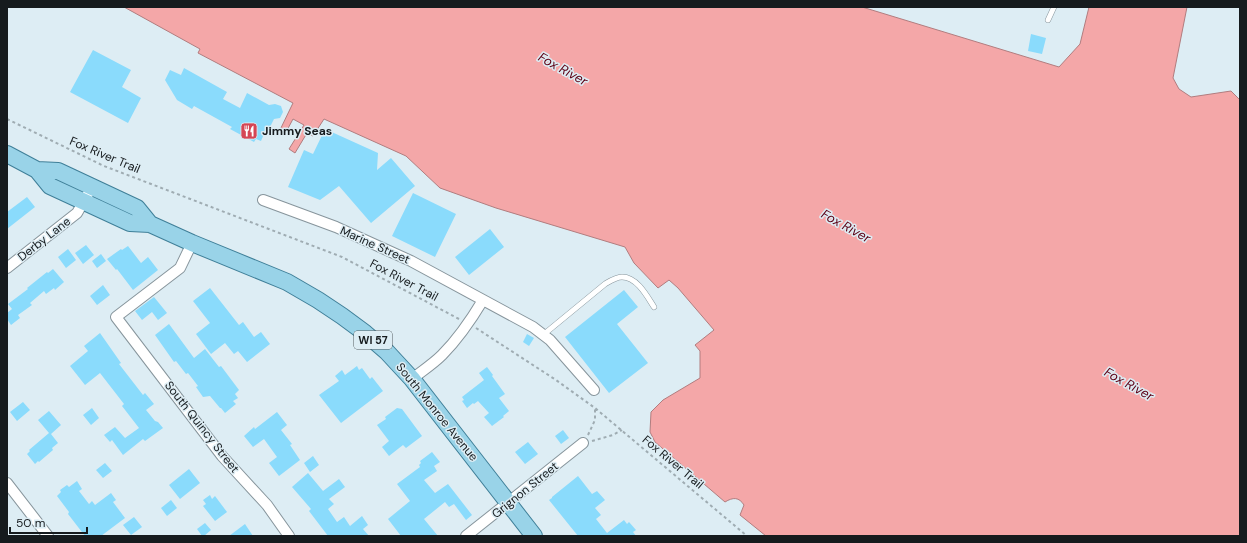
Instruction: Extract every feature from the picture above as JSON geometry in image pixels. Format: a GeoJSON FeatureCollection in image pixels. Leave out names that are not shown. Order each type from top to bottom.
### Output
{"type":"FeatureCollection","features":[{"type":"Feature","properties":{"kind":"main road","name":"South Monroe Avenue"},"geometry":{"type":"LineString","coordinates":[[7,154],[37,170],[50,186],[130,223],[150,224],[287,282],[342,316],[387,352],[412,379],[534,536]]}},
{"type":"Feature","properties":{"kind":"main road","name":"South Monroe Avenue"},"geometry":{"type":"LineString","coordinates":[[37,170],[58,171],[137,208],[150,224]]}},
{"type":"Feature","properties":{"kind":"street","name":"Derby Lane"},"geometry":{"type":"LineString","coordinates":[[7,268],[77,213],[92,187]]}},
{"type":"Feature","properties":{"kind":"street","name":"Marine Street"},"geometry":{"type":"LineString","coordinates":[[263,200],[336,227],[411,261],[533,327],[550,340],[594,390]]}},
{"type":"Feature","properties":{"kind":"street","name":"South Quincy Street"},"geometry":{"type":"LineString","coordinates":[[192,243],[180,268],[116,317],[222,456],[267,505],[289,536]]}},
{"type":"Feature","properties":{"kind":"street"},"geometry":{"type":"LineString","coordinates":[[412,379],[441,357],[468,324],[483,300]]}},
{"type":"Feature","properties":{"kind":"street","name":"Grignon Street"},"geometry":{"type":"LineString","coordinates":[[466,536],[583,443]]}},
{"type":"Feature","properties":{"kind":"street"},"geometry":{"type":"LineString","coordinates":[[7,483],[48,536]]}},
{"type":"Feature","properties":{"kind":"lane"},"geometry":{"type":"LineString","coordinates":[[1048,20],[1054,7]]}},
{"type":"Feature","properties":{"kind":"lane"},"geometry":{"type":"LineString","coordinates":[[543,335],[613,279],[622,277],[631,279],[636,283],[654,307]]}},
{"type":"Feature","properties":{"kind":"path","name":"Fox River Trail"},"geometry":{"type":"LineString","coordinates":[[7,119],[104,166],[342,257],[480,330],[556,380],[595,408],[747,536]]}},
{"type":"Feature","properties":{"kind":"path"},"geometry":{"type":"LineString","coordinates":[[583,443],[595,420],[595,408]]}},
{"type":"Feature","properties":{"kind":"path"},"geometry":{"type":"LineString","coordinates":[[583,443],[613,435],[622,430]]}},
{"type":"Feature","properties":{"kind":"water","name":"Fox River"},"geometry":{"type":"Polygon","coordinates":[[[124,7],[862,7],[1059,67],[1080,44],[1089,7],[1187,7],[1173,78],[1179,89],[1191,97],[1231,91],[1240,100],[1240,536],[766,536],[740,515],[744,505],[740,500],[731,499],[725,502],[655,442],[650,432],[651,412],[663,400],[700,378],[700,351],[695,345],[714,330],[678,288],[669,280],[658,288],[634,263],[625,247],[496,208],[440,188],[406,156],[324,119],[313,136],[307,133],[295,153],[289,149],[304,125],[293,119],[285,134],[279,132],[293,103],[198,53],[200,49],[124,7]]]}},
{"type":"Feature","properties":{"kind":"building"},"geometry":{"type":"Polygon","coordinates":[[[1031,34],[1046,38],[1042,54],[1028,51],[1031,34]]]}},
{"type":"Feature","properties":{"kind":"building"},"geometry":{"type":"Polygon","coordinates":[[[93,50],[131,70],[122,87],[141,98],[128,123],[70,92],[93,50]]]}},
{"type":"Feature","properties":{"kind":"building"},"geometry":{"type":"Polygon","coordinates":[[[184,68],[227,92],[223,99],[240,108],[247,93],[269,105],[275,104],[281,106],[283,112],[280,118],[274,119],[266,135],[264,134],[261,141],[256,139],[254,142],[230,129],[232,127],[194,106],[192,109],[177,100],[165,80],[170,70],[181,75],[184,68]]]}},
{"type":"Feature","properties":{"kind":"building"},"geometry":{"type":"Polygon","coordinates":[[[325,129],[378,153],[377,170],[391,158],[415,186],[371,223],[339,186],[320,200],[288,187],[304,150],[313,154],[325,129]]]}},
{"type":"Feature","properties":{"kind":"building"},"geometry":{"type":"Polygon","coordinates":[[[413,193],[456,214],[435,257],[392,236],[413,193]]]}},
{"type":"Feature","properties":{"kind":"building"},"geometry":{"type":"Polygon","coordinates":[[[27,197],[35,207],[7,229],[7,212],[27,197]]]}},
{"type":"Feature","properties":{"kind":"building"},"geometry":{"type":"Polygon","coordinates":[[[490,229],[504,247],[469,275],[455,257],[490,229]]]}},
{"type":"Feature","properties":{"kind":"building"},"geometry":{"type":"Polygon","coordinates":[[[86,245],[94,255],[83,264],[75,253],[86,245]]]}},
{"type":"Feature","properties":{"kind":"building"},"geometry":{"type":"Polygon","coordinates":[[[128,246],[141,263],[148,257],[158,270],[133,290],[117,269],[116,270],[107,259],[128,246]]]}},
{"type":"Feature","properties":{"kind":"building"},"geometry":{"type":"Polygon","coordinates":[[[68,249],[76,260],[66,268],[58,257],[68,249]]]}},
{"type":"Feature","properties":{"kind":"building"},"geometry":{"type":"Polygon","coordinates":[[[101,254],[106,261],[97,268],[92,261],[101,254]]]}},
{"type":"Feature","properties":{"kind":"building"},"geometry":{"type":"Polygon","coordinates":[[[53,269],[64,282],[55,290],[54,288],[46,294],[44,291],[30,303],[32,305],[18,315],[20,318],[11,325],[7,319],[7,313],[12,309],[8,304],[47,272],[48,273],[53,269]]]}},
{"type":"Feature","properties":{"kind":"building"},"geometry":{"type":"Polygon","coordinates":[[[103,285],[110,295],[97,305],[90,296],[103,285]]]}},
{"type":"Feature","properties":{"kind":"building"},"geometry":{"type":"Polygon","coordinates":[[[210,288],[239,325],[243,322],[254,337],[261,332],[270,344],[247,362],[238,351],[234,354],[225,343],[211,354],[196,334],[210,323],[193,301],[210,288]]]}},
{"type":"Feature","properties":{"kind":"building"},"geometry":{"type":"Polygon","coordinates":[[[624,290],[638,307],[617,324],[648,363],[609,393],[565,337],[624,290]]]}},
{"type":"Feature","properties":{"kind":"building"},"geometry":{"type":"Polygon","coordinates":[[[154,297],[167,313],[158,320],[152,312],[142,320],[135,311],[154,297]]]}},
{"type":"Feature","properties":{"kind":"building"},"geometry":{"type":"Polygon","coordinates":[[[169,324],[194,358],[205,349],[219,367],[221,366],[239,390],[235,394],[238,398],[233,401],[236,404],[225,413],[210,396],[203,397],[196,387],[198,386],[188,373],[186,374],[176,361],[174,362],[155,335],[169,324]]]}},
{"type":"Feature","properties":{"kind":"building"},"geometry":{"type":"Polygon","coordinates":[[[100,333],[121,363],[119,364],[143,395],[145,393],[154,404],[146,410],[163,428],[145,441],[143,439],[123,455],[112,440],[110,442],[104,435],[115,427],[125,438],[139,428],[122,406],[124,404],[100,373],[85,385],[70,366],[88,351],[84,346],[100,333]]]}},
{"type":"Feature","properties":{"kind":"building"},"geometry":{"type":"Polygon","coordinates":[[[527,334],[534,338],[529,346],[523,342],[527,334]]]}},
{"type":"Feature","properties":{"kind":"building"},"geometry":{"type":"Polygon","coordinates":[[[357,366],[359,370],[362,368],[370,379],[372,377],[383,391],[341,423],[319,395],[339,381],[335,376],[342,370],[345,375],[357,366]]]}},
{"type":"Feature","properties":{"kind":"building"},"geometry":{"type":"Polygon","coordinates":[[[487,367],[505,394],[499,398],[509,411],[492,426],[484,417],[489,413],[478,401],[467,408],[462,401],[464,400],[462,397],[484,380],[479,373],[487,367]]]}},
{"type":"Feature","properties":{"kind":"building"},"geometry":{"type":"Polygon","coordinates":[[[23,402],[30,410],[17,421],[10,412],[23,402]]]}},
{"type":"Feature","properties":{"kind":"building"},"geometry":{"type":"Polygon","coordinates":[[[92,408],[99,418],[91,425],[83,415],[92,408]]]}},
{"type":"Feature","properties":{"kind":"building"},"geometry":{"type":"Polygon","coordinates":[[[397,408],[402,409],[422,436],[406,448],[403,445],[389,456],[382,447],[389,441],[377,425],[386,419],[385,417],[397,408]]]}},
{"type":"Feature","properties":{"kind":"building"},"geometry":{"type":"Polygon","coordinates":[[[49,411],[61,425],[51,434],[58,443],[52,448],[53,450],[35,464],[27,454],[30,451],[29,450],[49,433],[38,420],[49,411]]]}},
{"type":"Feature","properties":{"kind":"building"},"geometry":{"type":"Polygon","coordinates":[[[277,412],[287,425],[281,430],[292,444],[290,445],[300,460],[279,476],[269,463],[277,457],[264,439],[253,447],[244,436],[254,427],[255,429],[277,412]]]}},
{"type":"Feature","properties":{"kind":"building"},"geometry":{"type":"Polygon","coordinates":[[[563,430],[569,438],[561,444],[555,436],[563,430]]]}},
{"type":"Feature","properties":{"kind":"building"},"geometry":{"type":"Polygon","coordinates":[[[528,442],[538,454],[525,464],[515,452],[528,442]]]}},
{"type":"Feature","properties":{"kind":"building"},"geometry":{"type":"Polygon","coordinates":[[[432,452],[440,462],[434,466],[437,471],[424,480],[435,493],[448,484],[472,515],[466,520],[454,504],[449,507],[445,502],[424,519],[438,536],[401,536],[388,519],[410,501],[397,484],[420,467],[420,461],[432,452]]]}},
{"type":"Feature","properties":{"kind":"building"},"geometry":{"type":"Polygon","coordinates":[[[313,456],[319,465],[310,472],[304,463],[313,456]]]}},
{"type":"Feature","properties":{"kind":"building"},"geometry":{"type":"Polygon","coordinates":[[[105,463],[112,471],[103,478],[96,470],[105,463]]]}},
{"type":"Feature","properties":{"kind":"building"},"geometry":{"type":"Polygon","coordinates":[[[189,469],[200,483],[180,499],[169,485],[189,469]]]}},
{"type":"Feature","properties":{"kind":"building"},"geometry":{"type":"Polygon","coordinates":[[[308,473],[323,491],[339,479],[345,487],[329,499],[334,504],[328,509],[337,522],[344,517],[350,526],[362,516],[368,525],[363,529],[369,536],[328,536],[309,511],[311,509],[292,487],[308,473]]]}},
{"type":"Feature","properties":{"kind":"building"},"geometry":{"type":"Polygon","coordinates":[[[578,476],[592,494],[597,491],[605,500],[595,508],[601,515],[596,519],[607,533],[624,520],[627,524],[629,522],[636,530],[633,532],[636,536],[578,536],[549,500],[578,476]]]}},
{"type":"Feature","properties":{"kind":"building"},"geometry":{"type":"Polygon","coordinates":[[[77,481],[82,489],[79,491],[89,504],[92,501],[95,505],[111,493],[116,500],[113,502],[125,518],[101,536],[85,536],[68,514],[69,512],[57,496],[61,492],[60,490],[67,485],[69,487],[77,481]]]}},
{"type":"Feature","properties":{"kind":"building"},"geometry":{"type":"Polygon","coordinates":[[[210,495],[212,499],[215,496],[227,512],[215,521],[203,506],[206,504],[203,500],[210,495]]]}},
{"type":"Feature","properties":{"kind":"building"},"geometry":{"type":"Polygon","coordinates":[[[171,500],[177,508],[167,516],[161,508],[171,500]]]}},
{"type":"Feature","properties":{"kind":"building"},"geometry":{"type":"Polygon","coordinates":[[[134,517],[142,527],[131,535],[123,525],[134,517]]]}},
{"type":"Feature","properties":{"kind":"building"},"geometry":{"type":"Polygon","coordinates":[[[205,523],[211,530],[202,536],[197,529],[205,523]]]}},
{"type":"Feature","properties":{"kind":"building"},"geometry":{"type":"Polygon","coordinates":[[[245,524],[253,536],[229,536],[245,524]]]}},
{"type":"Feature","properties":{"kind":"place","name":"Jimmy Seas"},"geometry":{"type":"Point","coordinates":[249,131]}}]}
